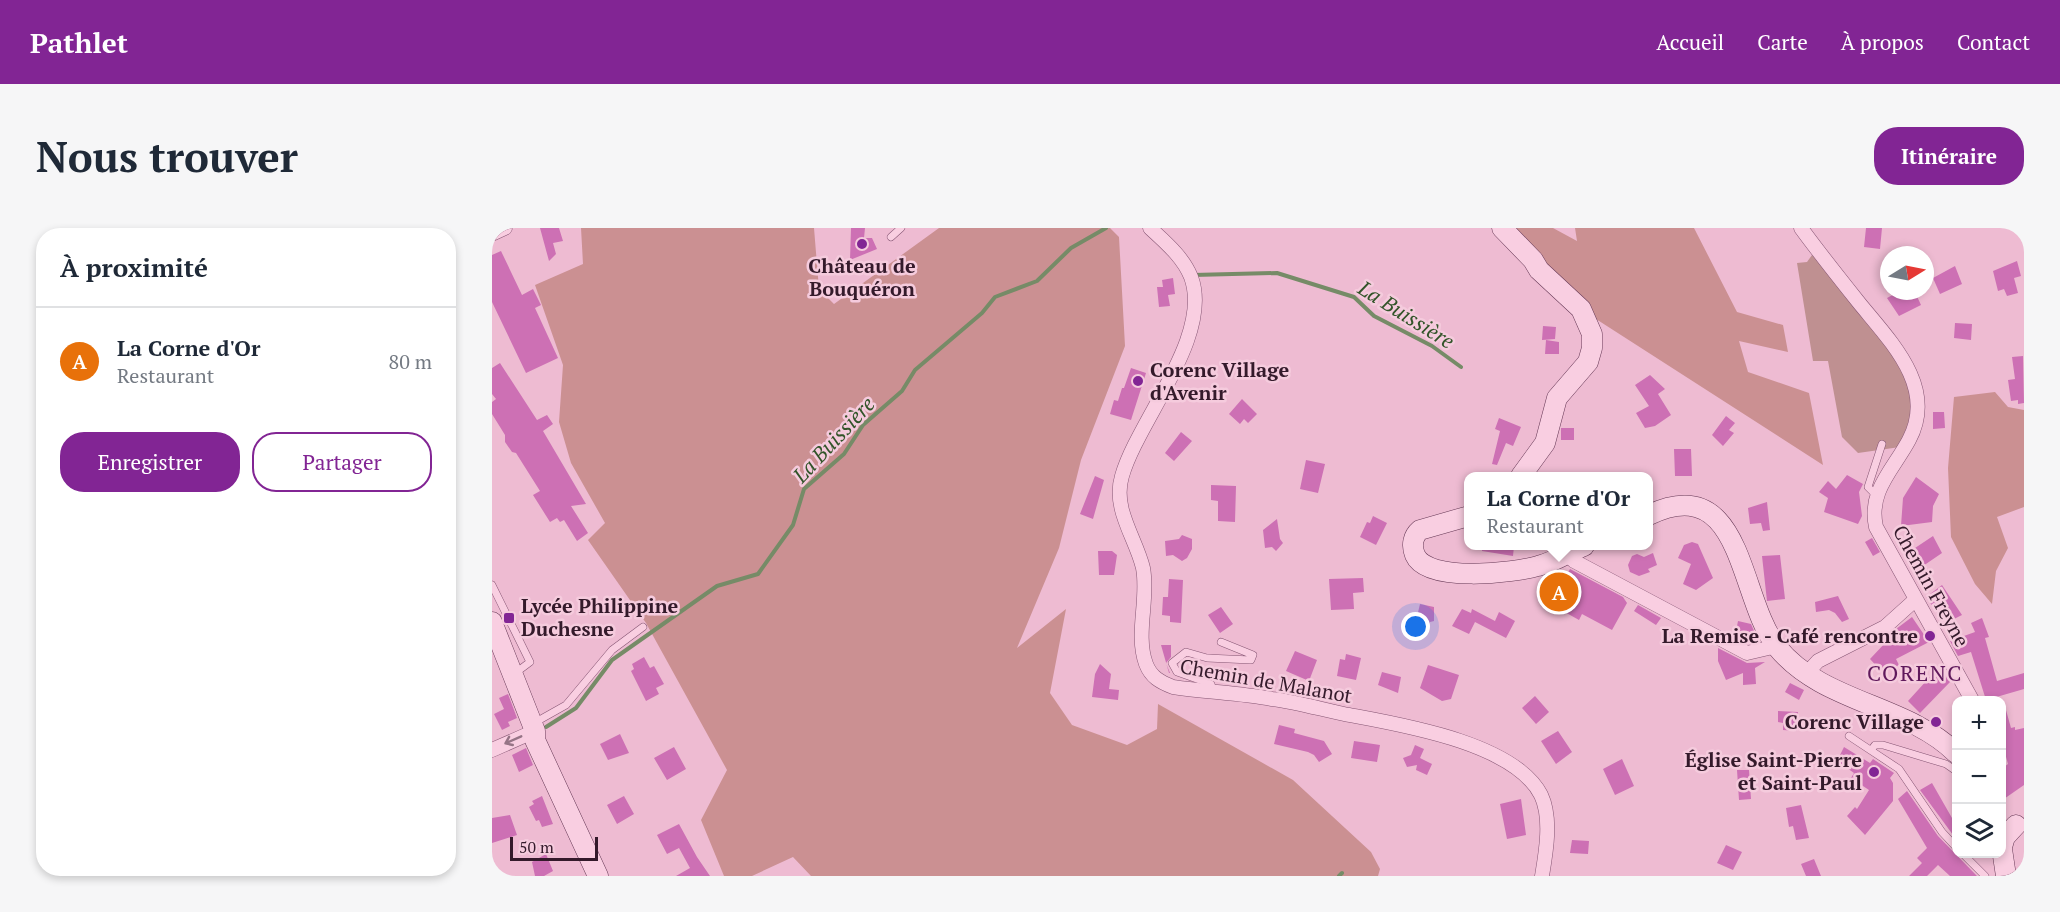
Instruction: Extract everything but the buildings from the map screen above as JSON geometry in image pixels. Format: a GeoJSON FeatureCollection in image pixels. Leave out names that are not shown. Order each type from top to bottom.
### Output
{"type":"FeatureCollection","features":[{"type":"Feature","properties":{"kind":"main road"},"geometry":{"type":"LineString","coordinates":[[1502,228],[1533,260],[1539,270],[1581,309],[1592,334],[1592,348],[1588,362],[1557,398],[1545,443],[1525,472]]}},
{"type":"Feature","properties":{"kind":"main road"},"geometry":{"type":"LineString","coordinates":[[1653,512],[1688,506],[1701,509],[1717,517],[1728,530],[1762,622],[1777,646],[1793,663],[1848,696],[1947,742],[1954,750]]}},
{"type":"Feature","properties":{"kind":"main road"},"geometry":{"type":"LineString","coordinates":[[1464,517],[1420,530],[1415,535],[1415,556],[1422,563],[1440,570],[1492,574],[1542,566],[1573,550]]}},
{"type":"Feature","properties":{"kind":"main road"},"geometry":{"type":"LineString","coordinates":[[492,622],[534,728],[535,740],[598,876]]}},
{"type":"Feature","properties":{"kind":"main road"},"geometry":{"type":"LineString","coordinates":[[534,728],[543,739],[603,876]]}},
{"type":"Feature","properties":{"kind":"main road"},"geometry":{"type":"LineString","coordinates":[[2003,858],[2006,876]]}},
{"type":"Feature","properties":{"kind":"street"},"geometry":{"type":"LineString","coordinates":[[492,234],[505,228]]}},
{"type":"Feature","properties":{"kind":"street","name":"Chemin de Malanot"},"geometry":{"type":"LineString","coordinates":[[1150,228],[1182,261],[1191,277],[1194,292],[1193,313],[1176,369],[1148,417],[1122,476],[1119,499],[1143,567],[1142,648],[1150,671],[1162,683],[1173,687],[1274,699],[1399,723],[1495,755],[1530,780],[1542,796],[1547,851],[1542,876]]}},
{"type":"Feature","properties":{"kind":"street","name":"Chemin Freyne"},"geometry":{"type":"LineString","coordinates":[[1801,228],[1894,345],[1916,389],[1918,423],[1876,495],[1873,509],[1875,527],[1970,696]]}},
{"type":"Feature","properties":{"kind":"street"},"geometry":{"type":"LineString","coordinates":[[1575,550],[1574,561],[1747,653],[1777,646]]}},
{"type":"Feature","properties":{"kind":"street"},"geometry":{"type":"LineString","coordinates":[[1807,673],[1818,661],[1885,627],[1915,600]]}},
{"type":"Feature","properties":{"kind":"street"},"geometry":{"type":"LineString","coordinates":[[492,750],[534,728]]}},
{"type":"Feature","properties":{"kind":"lane"},"geometry":{"type":"LineString","coordinates":[[891,237],[902,228]]}},
{"type":"Feature","properties":{"kind":"lane"},"geometry":{"type":"LineString","coordinates":[[1876,495],[1868,487],[1882,444]]}},
{"type":"Feature","properties":{"kind":"lane"},"geometry":{"type":"LineString","coordinates":[[492,585],[530,662],[513,675]]}},
{"type":"Feature","properties":{"kind":"lane"},"geometry":{"type":"LineString","coordinates":[[534,728],[566,705],[612,650],[643,627]]}},
{"type":"Feature","properties":{"kind":"lane"},"geometry":{"type":"LineString","coordinates":[[1213,691],[1211,684],[1177,672],[1173,663],[1186,652],[1208,658],[1251,660],[1253,655],[1221,642]]}},
{"type":"Feature","properties":{"kind":"lane"},"geometry":{"type":"LineString","coordinates":[[1849,736],[1872,749],[1899,770],[1952,843]]}},
{"type":"Feature","properties":{"kind":"lane"},"geometry":{"type":"LineString","coordinates":[[1872,749],[1875,745],[1883,745],[1947,764],[1952,768]]}},
{"type":"Feature","properties":{"kind":"lane"},"geometry":{"type":"LineString","coordinates":[[1967,858],[1985,876]]}},
{"type":"Feature","properties":{"kind":"shaded area"},"geometry":{"type":"Polygon","coordinates":[[[581,228],[814,228],[819,289],[834,304],[939,228],[1110,228],[1119,237],[1125,346],[1081,460],[1059,548],[1017,648],[1066,609],[1050,693],[1072,725],[1127,745],[1157,729],[1158,704],[1293,780],[1371,852],[1380,869],[1378,876],[811,876],[793,857],[752,876],[724,876],[701,820],[727,770],[646,623],[588,540],[605,523],[571,463],[559,422],[563,365],[535,285],[583,264],[581,228]]]}},
{"type":"Feature","properties":{"kind":"shaded area"},"geometry":{"type":"Polygon","coordinates":[[[1510,228],[1553,228],[1577,241],[1575,228],[1694,228],[1737,312],[1783,325],[1788,352],[1739,341],[1748,372],[1809,393],[1823,465],[1596,319],[1510,228]]]}},
{"type":"Feature","properties":{"kind":"shaded area"},"geometry":{"type":"Polygon","coordinates":[[[1812,255],[1879,332],[1906,378],[1913,400],[1913,422],[1900,447],[1858,453],[1842,437],[1828,361],[1813,361],[1797,263],[1807,262],[1812,255]]]}},
{"type":"Feature","properties":{"kind":"shaded area"},"geometry":{"type":"Polygon","coordinates":[[[1995,392],[2008,407],[2024,410],[2024,507],[1997,517],[2008,548],[1996,571],[1992,604],[1975,584],[1951,537],[1948,468],[1954,397],[1995,392]]]}},
{"type":"Feature","properties":{"kind":"waterway","name":"La Buissière"},"geometry":{"type":"LineString","coordinates":[[546,727],[576,708],[612,660],[717,586],[758,574],[793,525],[804,489],[844,454],[863,425],[902,391],[915,370],[982,313],[995,297],[1037,281],[1071,248],[1106,228]]}},
{"type":"Feature","properties":{"kind":"waterway","name":"La Buissière"},"geometry":{"type":"LineString","coordinates":[[1193,275],[1277,273],[1354,297],[1374,316],[1432,346],[1461,367]]}},
{"type":"Feature","properties":{"kind":"waterway"},"geometry":{"type":"LineString","coordinates":[[1339,876],[1342,873]]}},
{"type":"Feature","properties":{"kind":"place","name":"Château de Bouquéron"},"geometry":{"type":"Point","coordinates":[862,244]}},
{"type":"Feature","properties":{"kind":"place","name":"Corenc Village d'Avenir"},"geometry":{"type":"Point","coordinates":[1138,381]}},
{"type":"Feature","properties":{"kind":"place","name":"La Corne d'Or"},"geometry":{"type":"Point","coordinates":[1559,592]}},
{"type":"Feature","properties":{"kind":"place","name":"Lycée Philippine Duchesne"},"geometry":{"type":"Point","coordinates":[509,618]}},
{"type":"Feature","properties":{"kind":"place","name":"La Remise - Café rencontre"},"geometry":{"type":"Point","coordinates":[1930,636]}},
{"type":"Feature","properties":{"kind":"place","name":"Corenc Village"},"geometry":{"type":"Point","coordinates":[1936,722]}},
{"type":"Feature","properties":{"kind":"place","name":"Église Saint-Pierre et Saint-Paul"},"geometry":{"type":"Point","coordinates":[1874,772]}},
{"type":"Feature","properties":{"kind":"district","name":"CORENC"},"geometry":{"type":"Point","coordinates":[1915,673]}}]}
